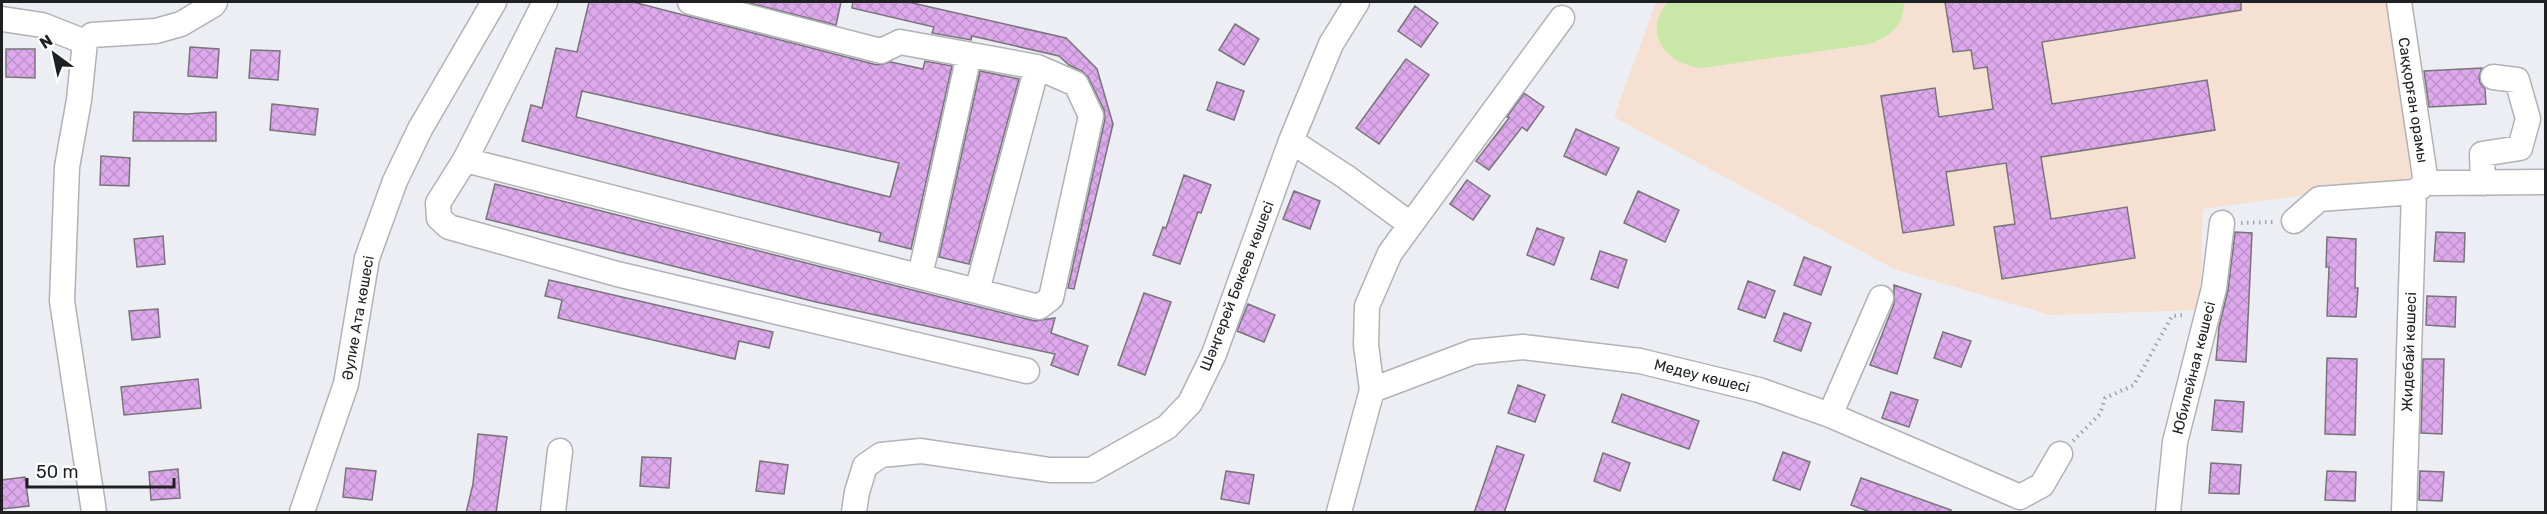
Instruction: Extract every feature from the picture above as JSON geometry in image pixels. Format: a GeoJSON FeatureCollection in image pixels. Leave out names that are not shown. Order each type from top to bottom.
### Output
{"type":"FeatureCollection","features":[{"type":"Feature","properties":{"kind":"street"},"geometry":{"type":"LineString","coordinates":[[94,513],[62,302],[67,167],[79,100],[85,42],[92,35],[156,31],[181,24],[215,2]]}},
{"type":"Feature","properties":{"kind":"street","name":"Әулие Ата көшесі"},"geometry":{"type":"LineString","coordinates":[[302,513],[346,384],[367,258],[395,181],[420,129],[494,2]]}},
{"type":"Feature","properties":{"kind":"street"},"geometry":{"type":"LineString","coordinates":[[545,2],[465,160],[438,203],[439,218],[449,227],[617,274],[1028,371]]}},
{"type":"Feature","properties":{"kind":"street"},"geometry":{"type":"LineString","coordinates":[[465,160],[1039,307],[1050,298],[1091,116],[1076,84],[1037,68],[900,42],[881,51],[690,2]]}},
{"type":"Feature","properties":{"kind":"street","name":"Шәңгерей Бөкеев көшесі"},"geometry":{"type":"LineString","coordinates":[[854,513],[857,492],[865,466],[881,455],[921,451],[1050,470],[1091,470],[1167,427],[1190,403],[1214,354],[1291,141],[1331,44],[1356,2]]}},
{"type":"Feature","properties":{"kind":"street","name":"Саққорған орамы"},"geometry":{"type":"LineString","coordinates":[[2399,2],[2420,187]]}},
{"type":"Feature","properties":{"kind":"street"},"geometry":{"type":"LineString","coordinates":[[1339,513],[1372,390],[1366,345],[1367,306],[1390,253],[1562,18]]}},
{"type":"Feature","properties":{"kind":"street"},"geometry":{"type":"LineString","coordinates":[[2,19],[42,25],[85,42]]}},
{"type":"Feature","properties":{"kind":"street"},"geometry":{"type":"LineString","coordinates":[[920,276],[969,55]]}},
{"type":"Feature","properties":{"kind":"street"},"geometry":{"type":"LineString","coordinates":[[977,291],[1037,68]]}},
{"type":"Feature","properties":{"kind":"street"},"geometry":{"type":"LineString","coordinates":[[2482,183],[2482,154],[2520,148],[2528,119],[2517,80],[2493,77]]}},
{"type":"Feature","properties":{"kind":"street"},"geometry":{"type":"LineString","coordinates":[[1291,141],[1346,177],[1410,224]]}},
{"type":"Feature","properties":{"kind":"street"},"geometry":{"type":"LineString","coordinates":[[2294,221],[2319,199],[2420,187],[2546,182]]}},
{"type":"Feature","properties":{"kind":"street","name":"Жидебай көшесі"},"geometry":{"type":"LineString","coordinates":[[2404,513],[2420,187]]}},
{"type":"Feature","properties":{"kind":"street","name":"Юбилейная көшесі"},"geometry":{"type":"LineString","coordinates":[[2168,513],[2175,442],[2214,288],[2222,223]]}},
{"type":"Feature","properties":{"kind":"street"},"geometry":{"type":"LineString","coordinates":[[1830,415],[1881,298]]}},
{"type":"Feature","properties":{"kind":"street","name":"Медеу көшесі"},"geometry":{"type":"LineString","coordinates":[[1372,390],[1473,352],[1523,347],[1640,361],[1760,390],[1830,415],[2022,505]]}},
{"type":"Feature","properties":{"kind":"street"},"geometry":{"type":"LineString","coordinates":[[554,513],[560,450]]}},
{"type":"Feature","properties":{"kind":"street"},"geometry":{"type":"LineString","coordinates":[[2022,505],[2043,485],[2060,454]]}},
{"type":"Feature","properties":{"kind":"path"},"geometry":{"type":"LineString","coordinates":[[2222,223],[2294,221]]}},
{"type":"Feature","properties":{"kind":"path"},"geometry":{"type":"LineString","coordinates":[[2060,454],[2100,414],[2105,398],[2134,385],[2172,316],[2207,314]]}},
{"type":"Feature","properties":{"kind":"shaded area"},"geometry":{"type":"Polygon","coordinates":[[[1656,2],[2386,2],[2419,180],[2203,209],[2200,310],[2050,315],[1894,269],[1614,117],[1656,2]]]}},
{"type":"Feature","properties":{"kind":"green space"},"geometry":{"type":"Polygon","coordinates":[[[1668,2],[1904,2],[1902,17],[1895,29],[1870,44],[1702,68],[1678,61],[1661,46],[1657,36],[1657,25],[1660,14],[1668,2]]]}},
{"type":"Feature","properties":{"kind":"building"},"geometry":{"type":"Polygon","coordinates":[[[589,2],[633,2],[877,65],[891,62],[923,69],[925,61],[952,66],[911,249],[879,241],[881,233],[522,141],[531,105],[542,108],[556,48],[577,52],[589,2]],[[582,91],[576,117],[890,197],[899,163],[582,91]]]}},
{"type":"Feature","properties":{"kind":"building"},"geometry":{"type":"Polygon","coordinates":[[[745,2],[841,2],[836,25],[745,2]]]}},
{"type":"Feature","properties":{"kind":"building"},"geometry":{"type":"Polygon","coordinates":[[[853,2],[908,2],[1066,38],[1097,69],[1113,124],[1074,289],[1068,288],[1105,119],[1104,110],[1088,77],[1059,56],[972,36],[971,40],[932,33],[934,27],[852,8],[853,2]]]}},
{"type":"Feature","properties":{"kind":"building"},"geometry":{"type":"Polygon","coordinates":[[[1945,2],[2241,2],[2241,10],[2042,42],[2052,104],[2207,80],[2215,130],[2041,157],[2051,219],[2127,207],[2135,258],[2002,279],[1994,227],[2015,224],[2006,163],[1946,172],[1954,225],[1903,233],[1881,96],[1935,88],[1939,117],[1993,109],[1987,67],[1974,69],[1971,50],[1953,52],[1945,2]]]}},
{"type":"Feature","properties":{"kind":"building"},"geometry":{"type":"Polygon","coordinates":[[[1415,6],[1438,23],[1421,47],[1398,31],[1415,6]]]}},
{"type":"Feature","properties":{"kind":"building"},"geometry":{"type":"Polygon","coordinates":[[[1235,24],[1259,39],[1244,65],[1219,50],[1235,24]]]}},
{"type":"Feature","properties":{"kind":"building"},"geometry":{"type":"Polygon","coordinates":[[[190,47],[219,49],[217,78],[188,76],[190,47]]]}},
{"type":"Feature","properties":{"kind":"building"},"geometry":{"type":"Polygon","coordinates":[[[6,49],[35,49],[35,78],[6,77],[6,49]]]}},
{"type":"Feature","properties":{"kind":"building"},"geometry":{"type":"Polygon","coordinates":[[[251,50],[280,51],[278,80],[249,78],[251,50]]]}},
{"type":"Feature","properties":{"kind":"building"},"geometry":{"type":"Polygon","coordinates":[[[1406,59],[1429,75],[1379,144],[1356,128],[1406,59]]]}},
{"type":"Feature","properties":{"kind":"building"},"geometry":{"type":"Polygon","coordinates":[[[2482,68],[2479,76],[2480,83],[2485,89],[2486,104],[2429,107],[2424,71],[2482,68]]]}},
{"type":"Feature","properties":{"kind":"building"},"geometry":{"type":"Polygon","coordinates":[[[980,71],[1019,79],[969,264],[939,257],[980,71]]]}},
{"type":"Feature","properties":{"kind":"building"},"geometry":{"type":"Polygon","coordinates":[[[1217,82],[1244,91],[1234,120],[1207,110],[1217,82]]]}},
{"type":"Feature","properties":{"kind":"building"},"geometry":{"type":"Polygon","coordinates":[[[1524,93],[1544,107],[1527,131],[1522,127],[1489,170],[1476,161],[1509,118],[1507,117],[1524,93]]]}},
{"type":"Feature","properties":{"kind":"building"},"geometry":{"type":"Polygon","coordinates":[[[272,104],[318,109],[315,135],[270,130],[272,104]]]}},
{"type":"Feature","properties":{"kind":"building"},"geometry":{"type":"Polygon","coordinates":[[[134,112],[187,114],[216,112],[216,141],[133,141],[134,112]]]}},
{"type":"Feature","properties":{"kind":"building"},"geometry":{"type":"Polygon","coordinates":[[[1576,129],[1619,148],[1606,175],[1564,156],[1576,129]]]}},
{"type":"Feature","properties":{"kind":"building"},"geometry":{"type":"Polygon","coordinates":[[[101,156],[130,158],[129,186],[100,185],[101,156]]]}},
{"type":"Feature","properties":{"kind":"building"},"geometry":{"type":"Polygon","coordinates":[[[1184,175],[1211,185],[1201,213],[1198,212],[1180,264],[1153,255],[1163,227],[1166,228],[1184,175]]]}},
{"type":"Feature","properties":{"kind":"building"},"geometry":{"type":"Polygon","coordinates":[[[1467,180],[1490,196],[1473,220],[1450,204],[1467,180]]]}},
{"type":"Feature","properties":{"kind":"building"},"geometry":{"type":"Polygon","coordinates":[[[495,184],[1035,321],[1055,318],[1051,333],[1088,346],[1078,375],[1051,365],[1055,354],[816,302],[486,219],[495,184]]]}},
{"type":"Feature","properties":{"kind":"building"},"geometry":{"type":"Polygon","coordinates":[[[1294,191],[1320,201],[1310,229],[1283,219],[1294,191]]]}},
{"type":"Feature","properties":{"kind":"building"},"geometry":{"type":"Polygon","coordinates":[[[1638,191],[1679,210],[1665,242],[1624,223],[1638,191]]]}},
{"type":"Feature","properties":{"kind":"building"},"geometry":{"type":"Polygon","coordinates":[[[1537,228],[1564,238],[1554,265],[1527,255],[1537,228]]]}},
{"type":"Feature","properties":{"kind":"building"},"geometry":{"type":"Polygon","coordinates":[[[2235,232],[2252,233],[2246,362],[2216,360],[2219,327],[2228,290],[2235,232]]]}},
{"type":"Feature","properties":{"kind":"building"},"geometry":{"type":"Polygon","coordinates":[[[2436,232],[2465,233],[2464,262],[2434,261],[2436,232]]]}},
{"type":"Feature","properties":{"kind":"building"},"geometry":{"type":"Polygon","coordinates":[[[163,236],[165,264],[137,267],[134,239],[163,236]]]}},
{"type":"Feature","properties":{"kind":"building"},"geometry":{"type":"Polygon","coordinates":[[[2327,237],[2356,239],[2355,288],[2358,288],[2356,317],[2327,316],[2329,267],[2326,267],[2327,237]]]}},
{"type":"Feature","properties":{"kind":"building"},"geometry":{"type":"Polygon","coordinates":[[[1600,251],[1627,260],[1618,288],[1591,279],[1600,251]]]}},
{"type":"Feature","properties":{"kind":"building"},"geometry":{"type":"Polygon","coordinates":[[[1804,257],[1831,267],[1821,295],[1794,285],[1804,257]]]}},
{"type":"Feature","properties":{"kind":"building"},"geometry":{"type":"Polygon","coordinates":[[[549,280],[773,332],[769,348],[739,341],[735,359],[558,318],[562,300],[545,296],[549,280]]]}},
{"type":"Feature","properties":{"kind":"building"},"geometry":{"type":"Polygon","coordinates":[[[1748,281],[1775,291],[1765,318],[1738,309],[1748,281]]]}},
{"type":"Feature","properties":{"kind":"building"},"geometry":{"type":"Polygon","coordinates":[[[1894,285],[1921,294],[1897,374],[1870,365],[1894,304],[1894,285]]]}},
{"type":"Feature","properties":{"kind":"building"},"geometry":{"type":"Polygon","coordinates":[[[1144,293],[1171,302],[1145,375],[1118,365],[1144,293]]]}},
{"type":"Feature","properties":{"kind":"building"},"geometry":{"type":"Polygon","coordinates":[[[2427,296],[2456,297],[2455,327],[2426,325],[2427,296]]]}},
{"type":"Feature","properties":{"kind":"building"},"geometry":{"type":"Polygon","coordinates":[[[1248,304],[1275,315],[1264,342],[1237,331],[1248,304]]]}},
{"type":"Feature","properties":{"kind":"building"},"geometry":{"type":"Polygon","coordinates":[[[158,309],[160,337],[132,340],[129,311],[158,309]]]}},
{"type":"Feature","properties":{"kind":"building"},"geometry":{"type":"Polygon","coordinates":[[[1784,313],[1811,323],[1801,351],[1774,341],[1784,313]]]}},
{"type":"Feature","properties":{"kind":"building"},"geometry":{"type":"Polygon","coordinates":[[[1943,332],[1971,341],[1961,367],[1934,358],[1943,332]]]}},
{"type":"Feature","properties":{"kind":"building"},"geometry":{"type":"Polygon","coordinates":[[[2327,358],[2357,359],[2355,435],[2325,434],[2327,358]]]}},
{"type":"Feature","properties":{"kind":"building"},"geometry":{"type":"Polygon","coordinates":[[[2423,359],[2444,359],[2442,434],[2421,433],[2423,359]]]}},
{"type":"Feature","properties":{"kind":"building"},"geometry":{"type":"Polygon","coordinates":[[[198,379],[201,408],[124,415],[121,387],[198,379]]]}},
{"type":"Feature","properties":{"kind":"building"},"geometry":{"type":"Polygon","coordinates":[[[1518,385],[1545,395],[1535,422],[1508,413],[1518,385]]]}},
{"type":"Feature","properties":{"kind":"building"},"geometry":{"type":"Polygon","coordinates":[[[1891,392],[1918,400],[1909,427],[1882,418],[1891,392]]]}},
{"type":"Feature","properties":{"kind":"building"},"geometry":{"type":"Polygon","coordinates":[[[1622,394],[1699,421],[1689,449],[1612,422],[1622,394]]]}},
{"type":"Feature","properties":{"kind":"building"},"geometry":{"type":"Polygon","coordinates":[[[2215,400],[2244,402],[2242,432],[2212,430],[2215,400]]]}},
{"type":"Feature","properties":{"kind":"building"},"geometry":{"type":"Polygon","coordinates":[[[478,434],[507,437],[496,513],[466,513],[473,484],[478,434]]]}},
{"type":"Feature","properties":{"kind":"building"},"geometry":{"type":"Polygon","coordinates":[[[1497,446],[1524,455],[1504,513],[1474,513],[1497,446]]]}},
{"type":"Feature","properties":{"kind":"building"},"geometry":{"type":"Polygon","coordinates":[[[1783,452],[1810,462],[1800,490],[1773,480],[1783,452]]]}},
{"type":"Feature","properties":{"kind":"building"},"geometry":{"type":"Polygon","coordinates":[[[1603,453],[1630,463],[1620,491],[1594,481],[1603,453]]]}},
{"type":"Feature","properties":{"kind":"building"},"geometry":{"type":"Polygon","coordinates":[[[642,457],[671,458],[669,488],[640,486],[642,457]]]}},
{"type":"Feature","properties":{"kind":"building"},"geometry":{"type":"Polygon","coordinates":[[[760,461],[788,465],[784,494],[756,491],[760,461]]]}},
{"type":"Feature","properties":{"kind":"building"},"geometry":{"type":"Polygon","coordinates":[[[2211,463],[2241,465],[2239,494],[2209,493],[2211,463]]]}},
{"type":"Feature","properties":{"kind":"building"},"geometry":{"type":"Polygon","coordinates":[[[346,468],[376,471],[372,500],[343,497],[346,468]]]}},
{"type":"Feature","properties":{"kind":"building"},"geometry":{"type":"Polygon","coordinates":[[[178,469],[180,498],[151,500],[149,472],[178,469]]]}},
{"type":"Feature","properties":{"kind":"building"},"geometry":{"type":"Polygon","coordinates":[[[1226,471],[1254,475],[1249,504],[1221,499],[1226,471]]]}},
{"type":"Feature","properties":{"kind":"building"},"geometry":{"type":"Polygon","coordinates":[[[2327,471],[2356,472],[2355,501],[2325,500],[2327,471]]]}},
{"type":"Feature","properties":{"kind":"building"},"geometry":{"type":"Polygon","coordinates":[[[2420,471],[2444,472],[2442,501],[2419,500],[2420,471]]]}},
{"type":"Feature","properties":{"kind":"building"},"geometry":{"type":"Polygon","coordinates":[[[25,477],[29,506],[2,509],[2,480],[25,477]]]}},
{"type":"Feature","properties":{"kind":"building"},"geometry":{"type":"Polygon","coordinates":[[[1861,478],[1951,510],[1951,513],[1873,513],[1851,505],[1861,478]]]}}]}
